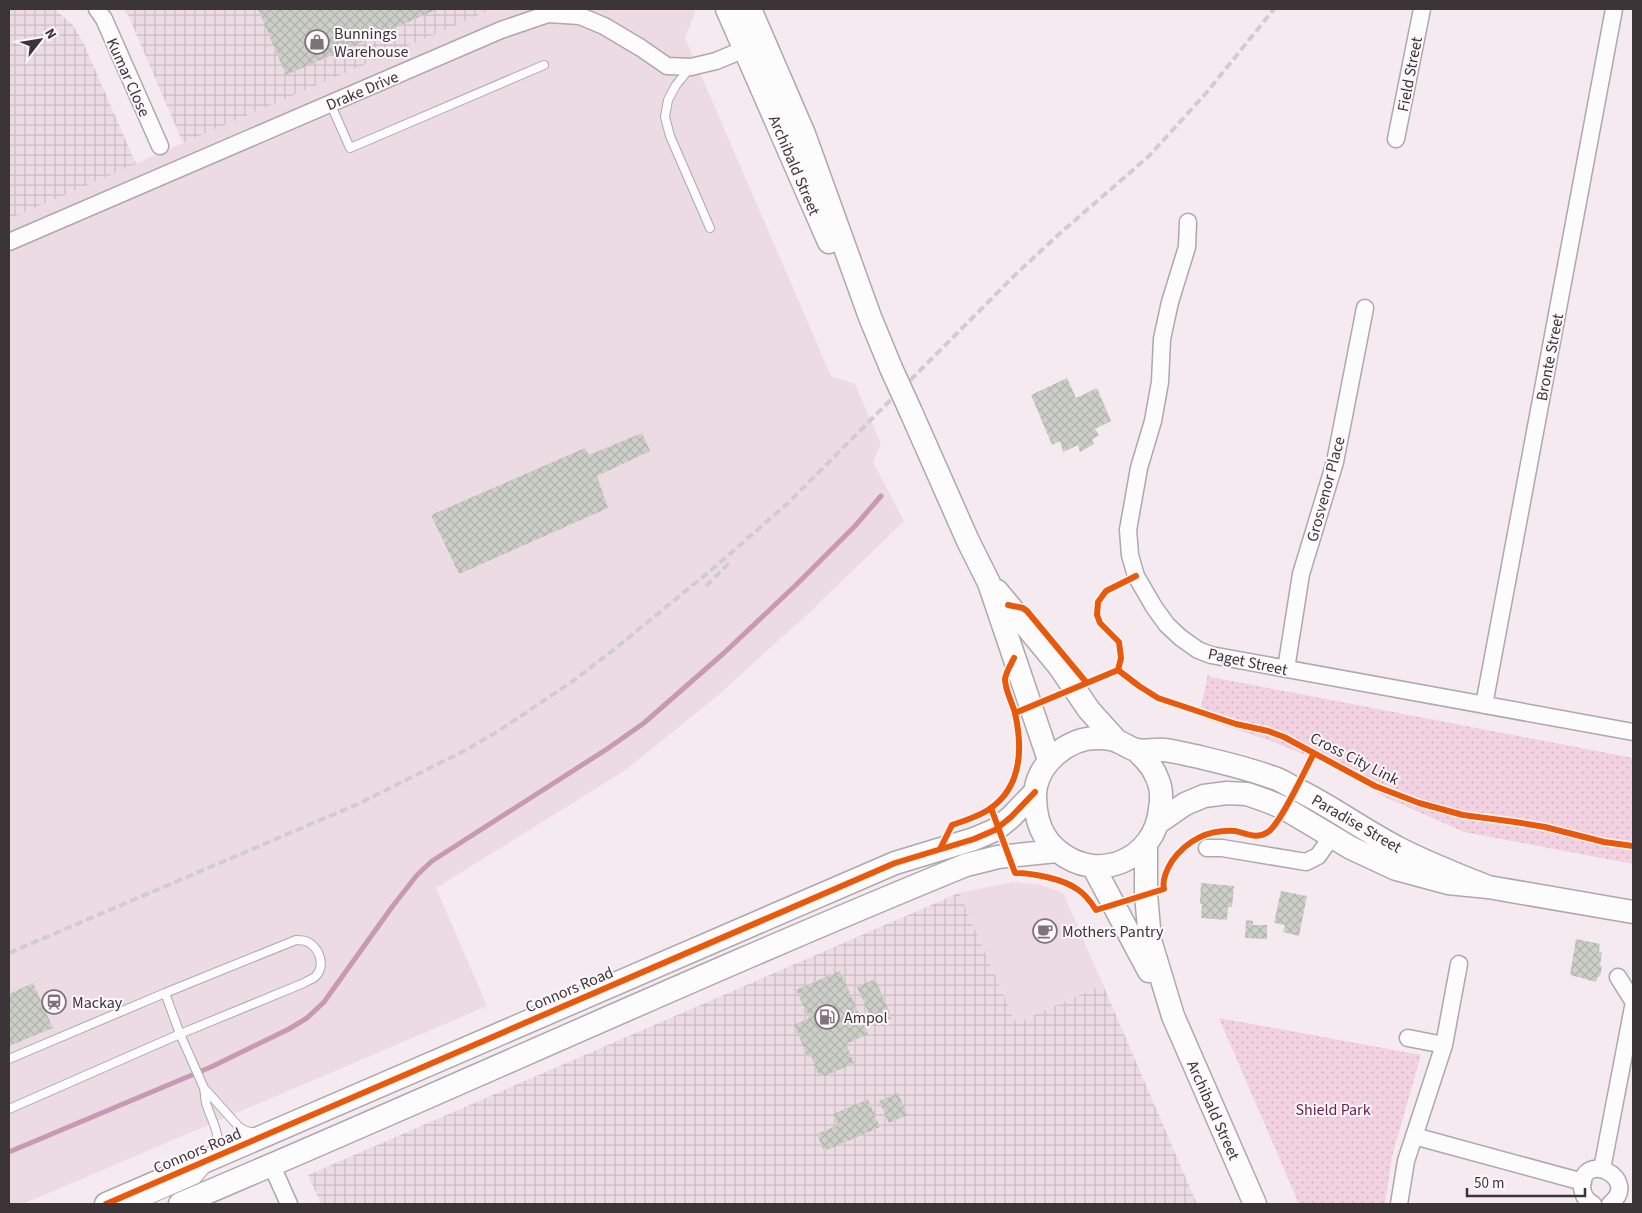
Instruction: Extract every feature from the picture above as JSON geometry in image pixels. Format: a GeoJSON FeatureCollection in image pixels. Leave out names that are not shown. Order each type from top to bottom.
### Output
{"type":"FeatureCollection","features":[{"type":"Feature","properties":{"kind":"street","name":"Kumar Close"},"geometry":{"type":"LineString","coordinates":[[97,9],[104,19],[160,146]]}},
{"type":"Feature","properties":{"kind":"street","name":"Archibald Street"},"geometry":{"type":"LineString","coordinates":[[727,9],[754,45]]}},
{"type":"Feature","properties":{"kind":"street","name":"Archibald Street"},"geometry":{"type":"LineString","coordinates":[[750,9],[754,45],[824,231],[870,317],[910,412],[968,540],[990,583],[1049,760]]}},
{"type":"Feature","properties":{"kind":"street","name":"Field Street"},"geometry":{"type":"LineString","coordinates":[[1396,139],[1422,9]]}},
{"type":"Feature","properties":{"kind":"street","name":"Bronte Street"},"geometry":{"type":"LineString","coordinates":[[1484,705],[1614,9]]}},
{"type":"Feature","properties":{"kind":"street","name":"Drake Drive"},"geometry":{"type":"LineString","coordinates":[[9,242],[501,30],[548,14],[580,16],[604,26],[667,66],[691,67],[716,61],[754,45]]}},
{"type":"Feature","properties":{"kind":"street","name":"Paget Street"},"geometry":{"type":"LineString","coordinates":[[1188,222],[1187,247],[1170,302],[1162,339],[1160,382],[1153,421],[1139,468],[1128,530],[1130,555],[1136,576],[1154,607],[1174,631],[1198,650],[1211,655],[1633,732]]}},
{"type":"Feature","properties":{"kind":"street","name":"Grosvenor Place"},"geometry":{"type":"LineString","coordinates":[[1286,669],[1301,574],[1335,462],[1365,308]]}},
{"type":"Feature","properties":{"kind":"street","name":"Archibald Street"},"geometry":{"type":"LineString","coordinates":[[990,583],[1059,666],[1088,710],[1116,740]]}},
{"type":"Feature","properties":{"kind":"street"},"geometry":{"type":"LineString","coordinates":[[1098,738],[1116,740],[1136,750],[1148,762],[1157,777],[1162,794],[1159,822],[1146,845],[1131,858],[1113,865],[1093,866],[1074,861],[1057,851],[1043,834],[1035,814],[1035,792],[1040,775],[1049,760],[1063,748],[1080,741],[1098,738]]}},
{"type":"Feature","properties":{"kind":"street","name":"Paradise Street"},"geometry":{"type":"LineString","coordinates":[[1136,750],[1164,750],[1273,777],[1318,800],[1397,848],[1488,887]]}},
{"type":"Feature","properties":{"kind":"street","name":"Connors Road"},"geometry":{"type":"LineString","coordinates":[[106,1204],[878,870],[940,848],[974,839],[995,830],[1012,817],[1035,792]]}},
{"type":"Feature","properties":{"kind":"street","name":"Paradise Street"},"geometry":{"type":"LineString","coordinates":[[1159,822],[1185,804],[1204,796],[1228,793],[1247,794],[1284,808],[1351,848],[1396,869],[1448,883],[1488,887],[1633,912]]}},
{"type":"Feature","properties":{"kind":"street","name":"Paradise Street"},"geometry":{"type":"LineString","coordinates":[[1206,848],[1222,848],[1306,862],[1318,856],[1332,836]]}},
{"type":"Feature","properties":{"kind":"street","name":"Archibald Street"},"geometry":{"type":"LineString","coordinates":[[1146,845],[1146,894],[1150,940],[1173,1016]]}},
{"type":"Feature","properties":{"kind":"street"},"geometry":{"type":"LineString","coordinates":[[180,1204],[272,1166],[754,954],[966,865],[998,857],[1057,851]]}},
{"type":"Feature","properties":{"kind":"street","name":"Archibald Street"},"geometry":{"type":"LineString","coordinates":[[1093,866],[1173,1016],[1255,1204]]}},
{"type":"Feature","properties":{"kind":"street"},"geometry":{"type":"LineString","coordinates":[[1399,1204],[1406,1161],[1444,1045],[1459,964]]}},
{"type":"Feature","properties":{"kind":"street"},"geometry":{"type":"LineString","coordinates":[[1618,977],[1633,1001]]}},
{"type":"Feature","properties":{"kind":"street"},"geometry":{"type":"LineString","coordinates":[[1602,1169],[1633,1007]]}},
{"type":"Feature","properties":{"kind":"street"},"geometry":{"type":"LineString","coordinates":[[1408,1038],[1444,1045]]}},
{"type":"Feature","properties":{"kind":"street"},"geometry":{"type":"LineString","coordinates":[[1414,1136],[1583,1182]]}},
{"type":"Feature","properties":{"kind":"street"},"geometry":{"type":"LineString","coordinates":[[272,1166],[289,1204]]}},
{"type":"Feature","properties":{"kind":"street"},"geometry":{"type":"LineString","coordinates":[[1592,1204],[1584,1197],[1582,1191],[1583,1182],[1590,1172],[1602,1169],[1612,1172],[1618,1180],[1621,1198]]}},
{"type":"Feature","properties":{"kind":"lane"},"geometry":{"type":"LineString","coordinates":[[330,103],[350,148],[544,65]]}},
{"type":"Feature","properties":{"kind":"lane"},"geometry":{"type":"LineString","coordinates":[[691,67],[676,85],[668,100],[665,117],[670,136],[710,228]]}},
{"type":"Feature","properties":{"kind":"lane"},"geometry":{"type":"LineString","coordinates":[[9,1059],[296,940],[306,940],[314,947],[320,957],[321,967],[316,976],[304,983],[180,1034],[9,1109]]}},
{"type":"Feature","properties":{"kind":"lane"},"geometry":{"type":"LineString","coordinates":[[140,1204],[197,1179],[206,1171],[218,1142],[217,1133],[206,1103],[203,1086],[180,1034],[165,993]]}},
{"type":"Feature","properties":{"kind":"lane"},"geometry":{"type":"LineString","coordinates":[[203,1086],[239,1128],[268,1134]]}},
{"type":"Feature","properties":{"kind":"shaded area"},"geometry":{"type":"Polygon","coordinates":[[[9,9],[54,9],[72,24],[83,42],[136,164],[9,219],[9,9]]]}},
{"type":"Feature","properties":{"kind":"shaded area"},"geometry":{"type":"Polygon","coordinates":[[[124,9],[493,9],[183,143],[124,9]]]}},
{"type":"Feature","properties":{"kind":"shaded area"},"geometry":{"type":"Polygon","coordinates":[[[253,9],[693,9],[695,13],[685,38],[831,376],[855,384],[881,444],[873,462],[904,521],[811,611],[716,697],[624,771],[436,888],[487,1006],[23,1204],[9,1204],[9,219],[291,96],[253,9]]]}},
{"type":"Feature","properties":{"kind":"shaded area"},"geometry":{"type":"Polygon","coordinates":[[[1013,882],[1041,885],[1063,893],[1103,985],[1016,1023],[959,893],[1013,882]]]}},
{"type":"Feature","properties":{"kind":"shaded area"},"geometry":{"type":"Polygon","coordinates":[[[959,893],[1016,1023],[1103,985],[1197,1204],[321,1204],[308,1175],[959,893]]]}},
{"type":"Feature","properties":{"kind":"green space"},"geometry":{"type":"Polygon","coordinates":[[[1208,674],[1211,677],[1633,758],[1633,864],[1464,832],[1387,798],[1318,760],[1271,741],[1199,717],[1208,674]]]}},
{"type":"Feature","properties":{"kind":"green space","name":"Shield Park"},"geometry":{"type":"Polygon","coordinates":[[[1219,1018],[1421,1055],[1392,1156],[1385,1204],[1299,1204],[1219,1018]]]}},
{"type":"Feature","properties":{"kind":"building","name":"Bunnings Warehouse"},"geometry":{"type":"Polygon","coordinates":[[[258,9],[438,9],[286,75],[258,9]]]}},
{"type":"Feature","properties":{"kind":"building"},"geometry":{"type":"Polygon","coordinates":[[[1067,378],[1076,398],[1097,388],[1111,421],[1095,429],[1099,435],[1092,440],[1094,444],[1080,452],[1078,445],[1063,452],[1060,441],[1052,445],[1031,395],[1067,378]]]}},
{"type":"Feature","properties":{"kind":"building"},"geometry":{"type":"Polygon","coordinates":[[[642,433],[650,451],[597,476],[608,508],[459,574],[431,515],[585,448],[589,455],[642,433]]]}},
{"type":"Feature","properties":{"kind":"building"},"geometry":{"type":"Polygon","coordinates":[[[1201,883],[1234,886],[1232,907],[1228,907],[1227,920],[1201,918],[1201,883]]]}},
{"type":"Feature","properties":{"kind":"building"},"geometry":{"type":"Polygon","coordinates":[[[1281,891],[1307,896],[1299,936],[1283,932],[1285,925],[1274,923],[1281,891]]]}},
{"type":"Feature","properties":{"kind":"building"},"geometry":{"type":"Polygon","coordinates":[[[1246,920],[1253,921],[1253,925],[1267,925],[1267,939],[1245,938],[1246,920]]]}},
{"type":"Feature","properties":{"kind":"building"},"geometry":{"type":"Polygon","coordinates":[[[1576,939],[1600,944],[1599,952],[1602,952],[1600,966],[1602,966],[1600,977],[1598,976],[1596,982],[1570,975],[1576,939]]]}},
{"type":"Feature","properties":{"kind":"building"},"geometry":{"type":"Polygon","coordinates":[[[840,971],[868,1034],[846,1044],[854,1063],[825,1076],[818,1074],[811,1056],[808,1057],[794,1025],[809,1018],[796,990],[840,971]]]}},
{"type":"Feature","properties":{"kind":"building"},"geometry":{"type":"Polygon","coordinates":[[[875,979],[892,1018],[874,1025],[857,987],[875,979]]]}},
{"type":"Feature","properties":{"kind":"building"},"geometry":{"type":"Polygon","coordinates":[[[33,983],[53,1028],[9,1046],[9,994],[33,983]]]}},
{"type":"Feature","properties":{"kind":"building"},"geometry":{"type":"Polygon","coordinates":[[[898,1093],[907,1115],[889,1123],[879,1101],[898,1093]]]}},
{"type":"Feature","properties":{"kind":"building"},"geometry":{"type":"Polygon","coordinates":[[[868,1099],[880,1127],[824,1151],[817,1134],[838,1125],[834,1114],[868,1099]]]}},
{"type":"Feature","properties":{"kind":"waterway"},"geometry":{"type":"LineString","coordinates":[[9,1152],[211,1067],[289,1029],[307,1018],[324,1002],[392,907],[417,875],[432,861],[607,749],[644,723],[724,653],[797,584],[855,526],[881,496]]}},
{"type":"Feature","properties":{"kind":"railway"},"geometry":{"type":"LineString","coordinates":[[9,953],[358,804],[466,750],[500,730],[573,681],[716,566],[788,503],[1016,274],[1149,156],[1207,92],[1274,9]]}},
{"type":"Feature","properties":{"kind":"railway"},"geometry":{"type":"LineString","coordinates":[[706,586],[729,563]]}},
{"type":"Feature","properties":{"kind":"cycle path"},"geometry":{"type":"LineString","coordinates":[[1118,670],[1121,658],[1119,642],[1100,623],[1097,615],[1098,602],[1106,591],[1136,576]]}},
{"type":"Feature","properties":{"kind":"cycle path"},"geometry":{"type":"LineString","coordinates":[[1008,605],[1023,608],[1027,611],[1086,682]]}},
{"type":"Feature","properties":{"kind":"cycle path"},"geometry":{"type":"LineString","coordinates":[[940,849],[952,825],[988,810],[1008,791],[1014,779],[1019,754],[1018,727],[1005,683],[1007,671],[1014,658]]}},
{"type":"Feature","properties":{"kind":"cycle path","name":"Cross City Link"},"geometry":{"type":"LineString","coordinates":[[1015,713],[1118,670],[1158,698],[1236,724],[1268,731],[1284,737],[1375,786],[1419,803],[1463,815],[1545,827],[1604,842],[1633,846]]}},
{"type":"Feature","properties":{"kind":"cycle path","name":"Cross City Link"},"geometry":{"type":"LineString","coordinates":[[991,808],[1015,873],[1048,877],[1071,885],[1080,891],[1096,910],[1164,889],[1165,875],[1172,861],[1185,847],[1199,837],[1225,831],[1235,831],[1255,836],[1268,832],[1286,808],[1314,753]]}},
{"type":"Feature","properties":{"kind":"cycle path"},"geometry":{"type":"LineString","coordinates":[[106,1204],[895,863],[974,839],[995,830],[1011,817],[1035,792]]}},
{"type":"Feature","properties":{"kind":"place","name":"Bunnings Warehouse"},"geometry":{"type":"Point","coordinates":[317,42]}},
{"type":"Feature","properties":{"kind":"place","name":"Mothers Pantry"},"geometry":{"type":"Point","coordinates":[1045,931]}},
{"type":"Feature","properties":{"kind":"place","name":"Mackay"},"geometry":{"type":"Point","coordinates":[54,1002]}},
{"type":"Feature","properties":{"kind":"place","name":"Ampol"},"geometry":{"type":"Point","coordinates":[827,1017]}}]}
